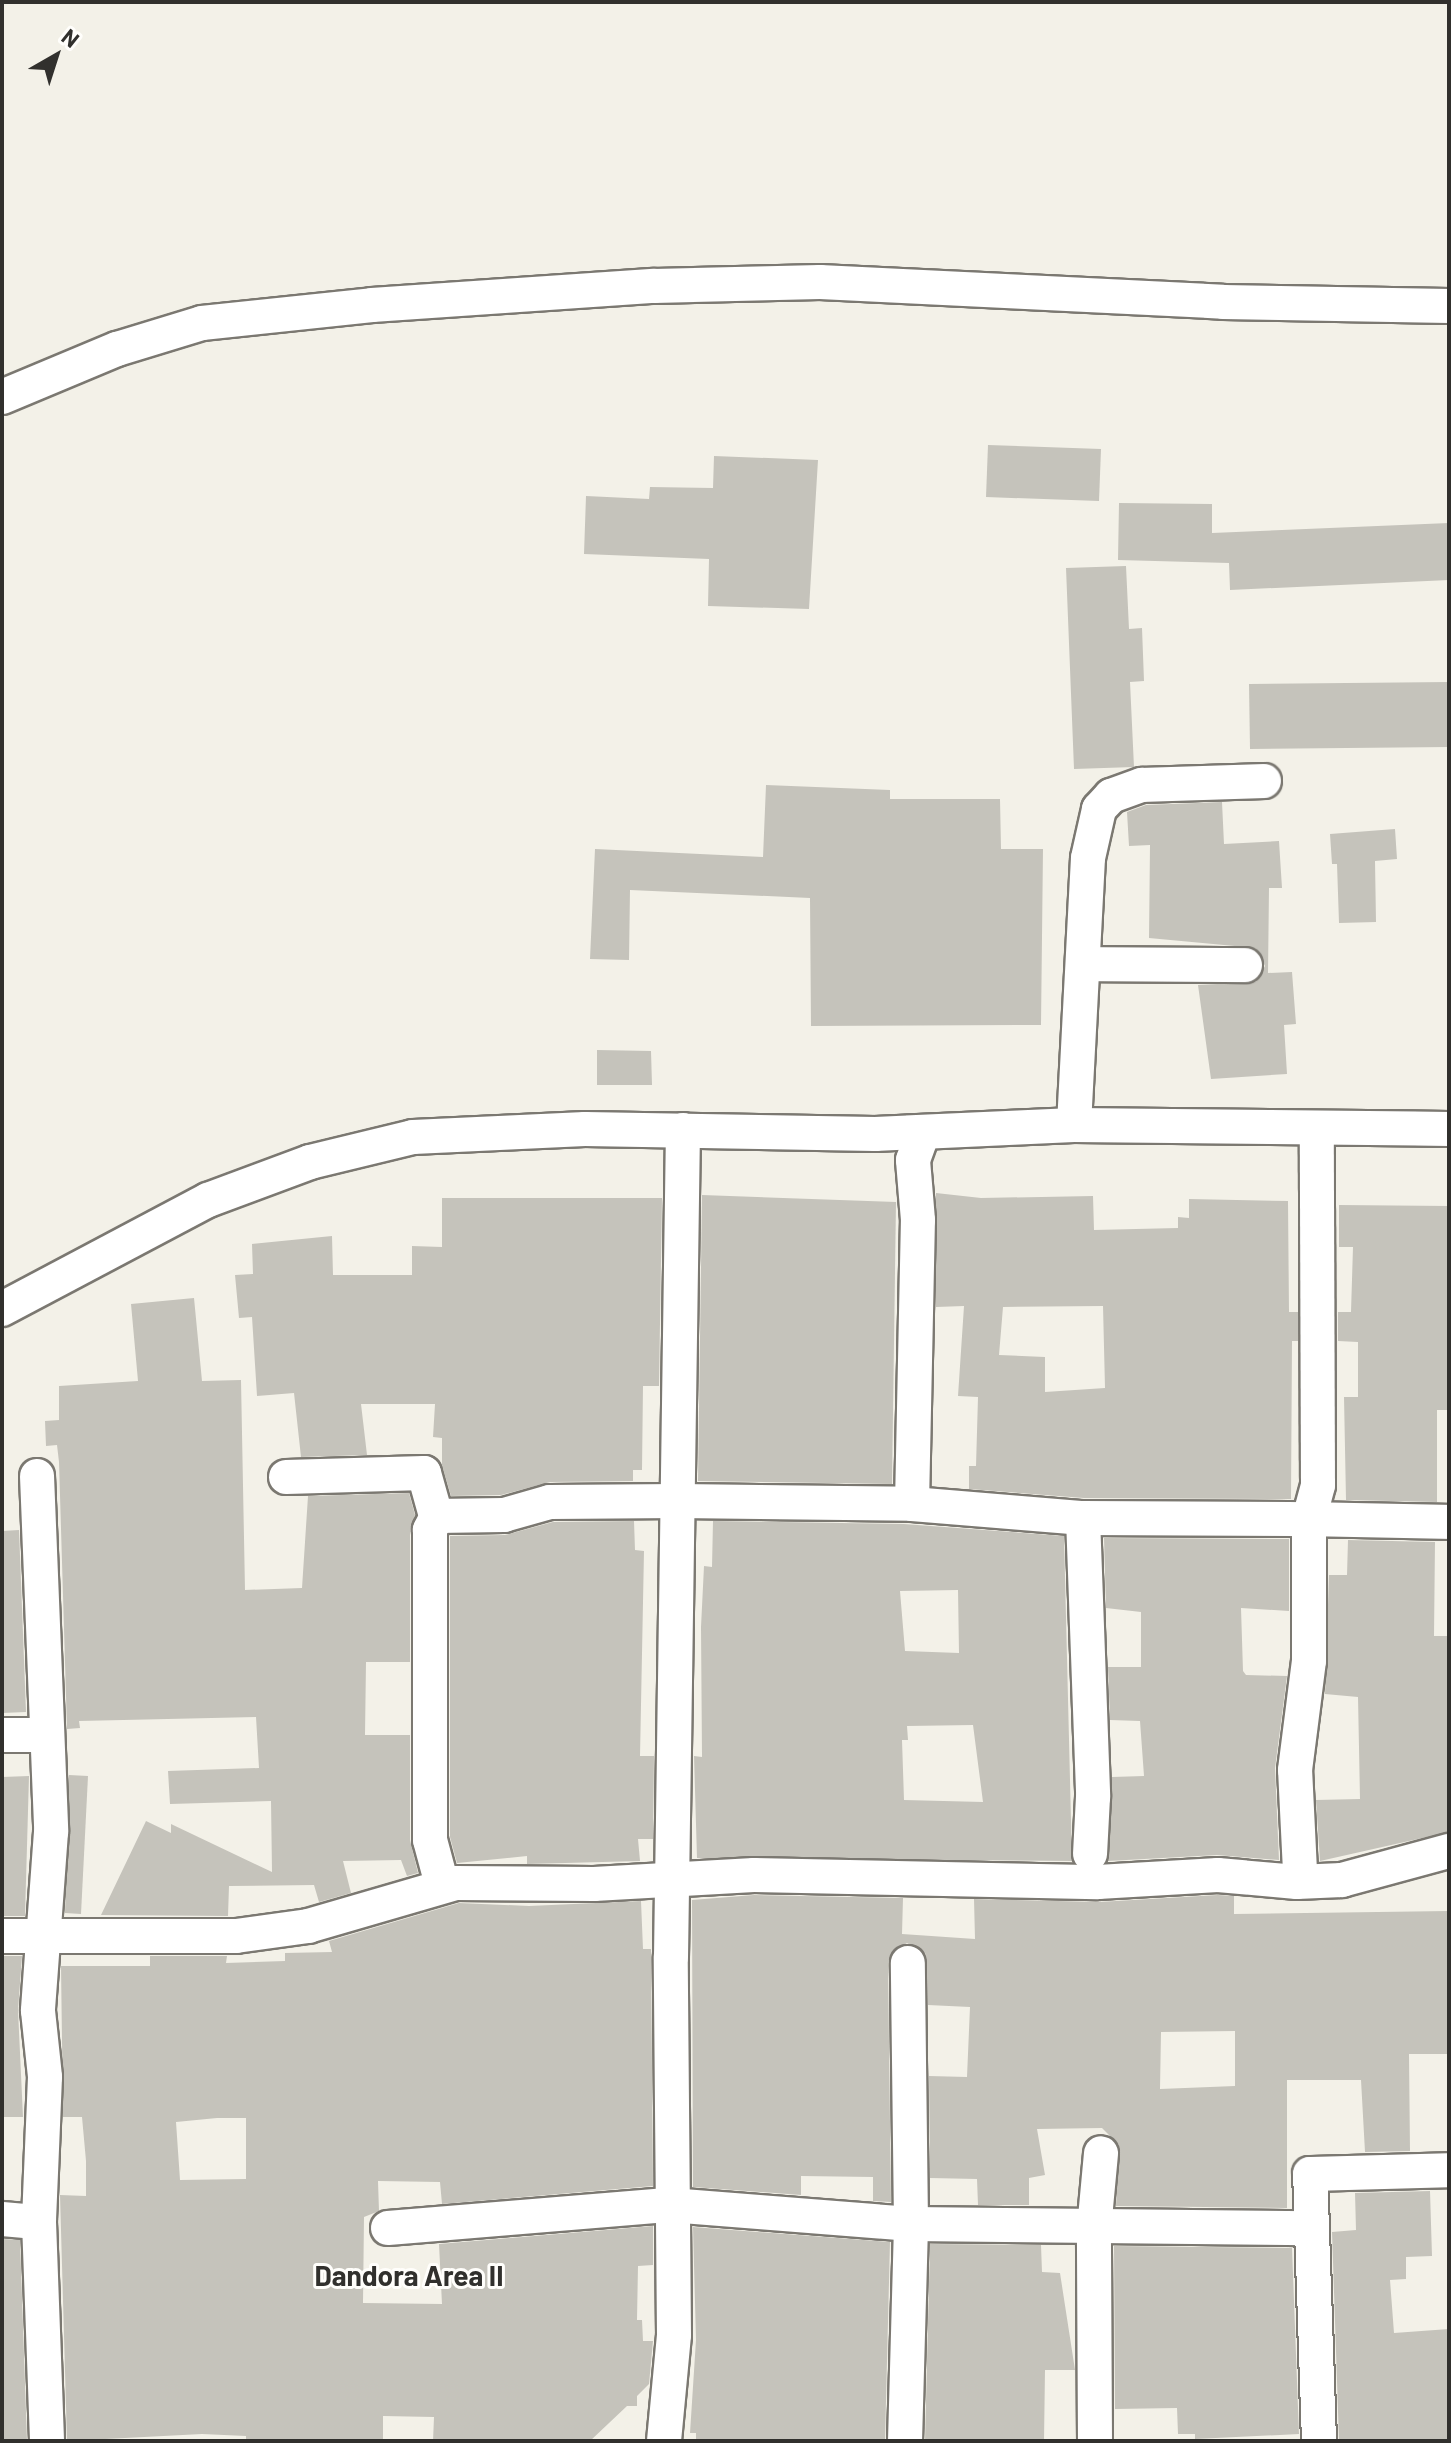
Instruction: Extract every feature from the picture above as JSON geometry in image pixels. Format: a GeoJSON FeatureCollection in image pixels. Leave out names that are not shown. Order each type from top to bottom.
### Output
{"type":"FeatureCollection","features":[{"type":"Feature","properties":{"kind":"street"},"geometry":{"type":"LineString","coordinates":[[2,397],[117,349],[202,323],[372,305],[654,286],[820,282],[1223,302],[1449,306]]}},
{"type":"Feature","properties":{"kind":"street"},"geometry":{"type":"LineString","coordinates":[[1074,1125],[1088,858],[1099,809],[1111,796],[1142,785],[1264,781]]}},
{"type":"Feature","properties":{"kind":"street"},"geometry":{"type":"LineString","coordinates":[[1083,964],[1245,965]]}},
{"type":"Feature","properties":{"kind":"street"},"geometry":{"type":"LineString","coordinates":[[2,1309],[208,1200],[310,1162],[413,1137],[683,1130],[923,1133],[1074,1125],[1449,1129]]}},
{"type":"Feature","properties":{"kind":"street"},"geometry":{"type":"LineString","coordinates":[[1300,1871],[1295,1770],[1309,1661],[1309,1519],[1318,1485],[1317,1129]]}},
{"type":"Feature","properties":{"kind":"street"},"geometry":{"type":"LineString","coordinates":[[664,2441],[674,2335],[670,2205],[683,1130]]}},
{"type":"Feature","properties":{"kind":"street"},"geometry":{"type":"LineString","coordinates":[[912,1504],[918,1220],[913,1160],[923,1133]]}},
{"type":"Feature","properties":{"kind":"street"},"geometry":{"type":"LineString","coordinates":[[286,1477],[424,1473],[437,1516],[430,1530],[430,1840],[438,1870]]}},
{"type":"Feature","properties":{"kind":"street"},"geometry":{"type":"LineString","coordinates":[[37,1476],[51,1832],[38,2011],[45,2077],[39,2222],[47,2441]]}},
{"type":"Feature","properties":{"kind":"street"},"geometry":{"type":"LineString","coordinates":[[437,1516],[504,1515],[550,1502],[679,1501],[912,1504],[1083,1518],[1449,1522]]}},
{"type":"Feature","properties":{"kind":"street"},"geometry":{"type":"LineString","coordinates":[[1083,1518],[1093,1797],[1090,1854]]}},
{"type":"Feature","properties":{"kind":"street"},"geometry":{"type":"LineString","coordinates":[[2,1735],[47,1735]]}},
{"type":"Feature","properties":{"kind":"street"},"geometry":{"type":"LineString","coordinates":[[2,1936],[250,1934],[308,1926],[456,1883],[673,1881],[768,1875],[1098,1882],[1218,1875],[1297,1882],[1342,1880],[1449,1851]]}},
{"type":"Feature","properties":{"kind":"street"},"geometry":{"type":"LineString","coordinates":[[905,2441],[911,2224],[908,1963]]}},
{"type":"Feature","properties":{"kind":"street"},"geometry":{"type":"LineString","coordinates":[[1095,2441],[1094,2229],[1101,2153]]}},
{"type":"Feature","properties":{"kind":"street"},"geometry":{"type":"LineString","coordinates":[[1319,2441],[1310,2174],[1449,2170]]}},
{"type":"Feature","properties":{"kind":"street"},"geometry":{"type":"LineString","coordinates":[[388,2228],[670,2205],[911,2224],[1094,2229],[1310,2228]]}},
{"type":"Feature","properties":{"kind":"street"},"geometry":{"type":"LineString","coordinates":[[2,2219],[39,2222]]}},
{"type":"Feature","properties":{"kind":"building"},"geometry":{"type":"Polygon","coordinates":[[[988,445],[1101,449],[1099,501],[986,497],[988,445]]]}},
{"type":"Feature","properties":{"kind":"building"},"geometry":{"type":"Polygon","coordinates":[[[714,456],[818,460],[809,609],[708,606],[709,559],[584,554],[586,496],[649,499],[650,487],[713,488],[714,456]]]}},
{"type":"Feature","properties":{"kind":"building"},"geometry":{"type":"Polygon","coordinates":[[[1119,503],[1212,504],[1212,533],[1449,523],[1449,580],[1230,590],[1229,563],[1118,560],[1119,503]]]}},
{"type":"Feature","properties":{"kind":"building"},"geometry":{"type":"Polygon","coordinates":[[[1126,566],[1129,629],[1142,628],[1144,681],[1130,682],[1134,767],[1074,769],[1066,568],[1126,566]]]}},
{"type":"Feature","properties":{"kind":"building"},"geometry":{"type":"Polygon","coordinates":[[[1449,682],[1449,747],[1250,749],[1249,684],[1449,682]]]}},
{"type":"Feature","properties":{"kind":"building"},"geometry":{"type":"Polygon","coordinates":[[[766,785],[890,790],[890,799],[1000,799],[1001,849],[1043,849],[1041,1025],[811,1026],[810,898],[630,890],[629,960],[590,959],[595,849],[763,857],[766,785]]]}},
{"type":"Feature","properties":{"kind":"building"},"geometry":{"type":"Polygon","coordinates":[[[1222,802],[1224,844],[1279,841],[1282,888],[1269,888],[1268,973],[1292,972],[1296,1024],[1284,1025],[1287,1074],[1211,1079],[1198,985],[1256,982],[1265,966],[1256,948],[1149,938],[1150,845],[1129,846],[1127,812],[1146,805],[1222,802]]]}},
{"type":"Feature","properties":{"kind":"building"},"geometry":{"type":"Polygon","coordinates":[[[1395,829],[1397,859],[1375,861],[1376,922],[1339,923],[1337,864],[1332,864],[1330,834],[1395,829]]]}},
{"type":"Feature","properties":{"kind":"building"},"geometry":{"type":"Polygon","coordinates":[[[597,1050],[651,1051],[652,1085],[597,1085],[597,1050]]]}},
{"type":"Feature","properties":{"kind":"building"},"geometry":{"type":"Polygon","coordinates":[[[936,1193],[981,1198],[1093,1196],[1094,1230],[1178,1228],[1178,1217],[1189,1218],[1189,1199],[1288,1201],[1289,1312],[1298,1312],[1298,1341],[1292,1341],[1291,1499],[1084,1498],[969,1489],[969,1466],[976,1466],[978,1397],[958,1396],[964,1306],[936,1307],[936,1193]],[[1103,1306],[1003,1307],[999,1355],[1045,1357],[1045,1392],[1105,1388],[1103,1306]]]}},
{"type":"Feature","properties":{"kind":"building"},"geometry":{"type":"Polygon","coordinates":[[[702,1195],[896,1202],[892,1484],[698,1481],[702,1195]]]}},
{"type":"Feature","properties":{"kind":"building"},"geometry":{"type":"Polygon","coordinates":[[[442,1198],[662,1198],[659,1386],[643,1386],[642,1470],[633,1470],[633,1481],[550,1482],[501,1495],[451,1496],[442,1465],[442,1438],[433,1437],[435,1404],[361,1404],[367,1455],[301,1457],[294,1393],[257,1396],[252,1317],[239,1318],[235,1275],[253,1274],[252,1244],[332,1236],[333,1275],[412,1275],[412,1246],[442,1247],[442,1198]]]}},
{"type":"Feature","properties":{"kind":"building"},"geometry":{"type":"Polygon","coordinates":[[[1339,1205],[1449,1206],[1449,1410],[1437,1410],[1437,1502],[1346,1500],[1344,1397],[1358,1397],[1358,1342],[1338,1341],[1338,1312],[1351,1312],[1353,1247],[1339,1247],[1339,1205]]]}},
{"type":"Feature","properties":{"kind":"building"},"geometry":{"type":"Polygon","coordinates":[[[194,1298],[202,1381],[241,1380],[245,1590],[302,1588],[308,1496],[409,1493],[415,1515],[410,1530],[410,1662],[366,1662],[365,1735],[410,1735],[410,1840],[418,1873],[407,1876],[401,1860],[343,1861],[351,1893],[319,1902],[314,1885],[229,1886],[228,1916],[101,1915],[146,1821],[171,1833],[171,1824],[272,1872],[271,1801],[170,1804],[168,1771],[259,1768],[256,1717],[79,1721],[80,1728],[67,1729],[59,1462],[57,1445],[46,1446],[45,1421],[59,1420],[59,1386],[138,1381],[131,1304],[194,1298]]]}},
{"type":"Feature","properties":{"kind":"building"},"geometry":{"type":"Polygon","coordinates":[[[634,1521],[635,1550],[644,1551],[640,1756],[654,1756],[653,1839],[638,1839],[640,1861],[527,1864],[527,1856],[457,1863],[450,1837],[450,1536],[505,1535],[553,1522],[634,1521]]]}},
{"type":"Feature","properties":{"kind":"building"},"geometry":{"type":"Polygon","coordinates":[[[713,1521],[904,1524],[1064,1536],[1072,1861],[697,1858],[694,1756],[702,1757],[704,1566],[712,1567],[713,1521]],[[958,1590],[900,1591],[905,1651],[959,1653],[958,1590]],[[973,1725],[907,1726],[908,1740],[902,1740],[904,1800],[983,1802],[973,1725]]]}},
{"type":"Feature","properties":{"kind":"building"},"geometry":{"type":"Polygon","coordinates":[[[19,1530],[26,1712],[2,1713],[2,1531],[19,1530]]]}},
{"type":"Feature","properties":{"kind":"building"},"geometry":{"type":"Polygon","coordinates":[[[1104,1538],[1289,1539],[1289,1611],[1241,1608],[1243,1671],[1246,1675],[1287,1676],[1275,1768],[1279,1860],[1217,1855],[1108,1861],[1112,1777],[1144,1776],[1140,1721],[1110,1720],[1108,1667],[1141,1667],[1141,1612],[1106,1608],[1104,1538]]]}},
{"type":"Feature","properties":{"kind":"building"},"geometry":{"type":"Polygon","coordinates":[[[1348,1540],[1435,1542],[1434,1636],[1449,1636],[1449,1832],[1320,1861],[1316,1800],[1360,1799],[1358,1697],[1325,1694],[1329,1575],[1347,1575],[1348,1540]]]}},
{"type":"Feature","properties":{"kind":"building"},"geometry":{"type":"Polygon","coordinates":[[[69,1775],[88,1776],[81,1914],[65,1913],[69,1775]]]}},
{"type":"Feature","properties":{"kind":"building"},"geometry":{"type":"Polygon","coordinates":[[[29,1776],[25,1916],[2,1916],[2,1777],[29,1776]]]}},
{"type":"Feature","properties":{"kind":"building"},"geometry":{"type":"Polygon","coordinates":[[[754,1895],[903,1898],[902,1934],[975,1939],[974,1899],[1099,1902],[1218,1895],[1234,1896],[1234,1914],[1449,1911],[1447,2054],[1409,2054],[1410,2151],[1365,2152],[1361,2080],[1287,2080],[1287,2208],[1116,2206],[1119,2145],[1102,2128],[1037,2129],[1045,2175],[1029,2178],[1029,2205],[978,2205],[977,2179],[930,2178],[929,2076],[967,2077],[970,2007],[928,2005],[926,1954],[907,1943],[891,1953],[888,1963],[891,2202],[873,2201],[873,2177],[801,2176],[801,2195],[693,2187],[692,1900],[754,1895]],[[1235,2031],[1161,2032],[1160,2089],[1235,2086],[1235,2031]]]}},
{"type":"Feature","properties":{"kind":"building"},"geometry":{"type":"Polygon","coordinates":[[[641,1901],[643,1949],[651,1949],[653,2186],[442,2204],[440,2182],[378,2181],[379,2211],[364,2217],[363,2303],[442,2304],[439,2244],[653,2226],[653,2265],[638,2266],[637,2320],[642,2320],[643,2341],[653,2341],[649,2384],[637,2396],[637,2406],[627,2406],[590,2441],[433,2441],[434,2417],[383,2416],[383,2441],[246,2441],[246,2436],[202,2434],[67,2441],[60,2195],[86,2196],[86,2161],[82,2117],[63,2117],[61,1966],[150,1966],[150,1956],[227,1956],[226,1963],[285,1961],[285,1953],[332,1952],[329,1941],[459,1903],[529,1906],[641,1901]],[[246,2118],[176,2122],[180,2180],[246,2179],[246,2118]]]}},
{"type":"Feature","properties":{"kind":"building"},"geometry":{"type":"Polygon","coordinates":[[[2,1956],[22,1956],[18,2010],[23,2117],[2,2117],[2,1956]]]}},
{"type":"Feature","properties":{"kind":"building"},"geometry":{"type":"Polygon","coordinates":[[[1430,2191],[1432,2256],[1406,2257],[1406,2279],[1390,2280],[1394,2333],[1449,2329],[1449,2441],[1339,2441],[1332,2232],[1356,2230],[1355,2193],[1430,2191]]]}},
{"type":"Feature","properties":{"kind":"building"},"geometry":{"type":"Polygon","coordinates":[[[693,2227],[890,2242],[885,2441],[696,2441],[696,2433],[690,2433],[696,2340],[693,2227]]]}},
{"type":"Feature","properties":{"kind":"building"},"geometry":{"type":"Polygon","coordinates":[[[2,2239],[20,2240],[27,2441],[2,2441],[2,2239]]]}},
{"type":"Feature","properties":{"kind":"building"},"geometry":{"type":"Polygon","coordinates":[[[930,2244],[1041,2245],[1042,2272],[1060,2273],[1075,2370],[1045,2370],[1044,2441],[925,2441],[930,2244]]]}},
{"type":"Feature","properties":{"kind":"building"},"geometry":{"type":"Polygon","coordinates":[[[1114,2246],[1292,2248],[1299,2434],[1195,2439],[1195,2434],[1178,2434],[1177,2408],[1115,2409],[1114,2246]]]}},
{"type":"Feature","properties":{"kind":"district","name":"Dandora Area II"},"geometry":{"type":"Point","coordinates":[409,2275]}}]}
